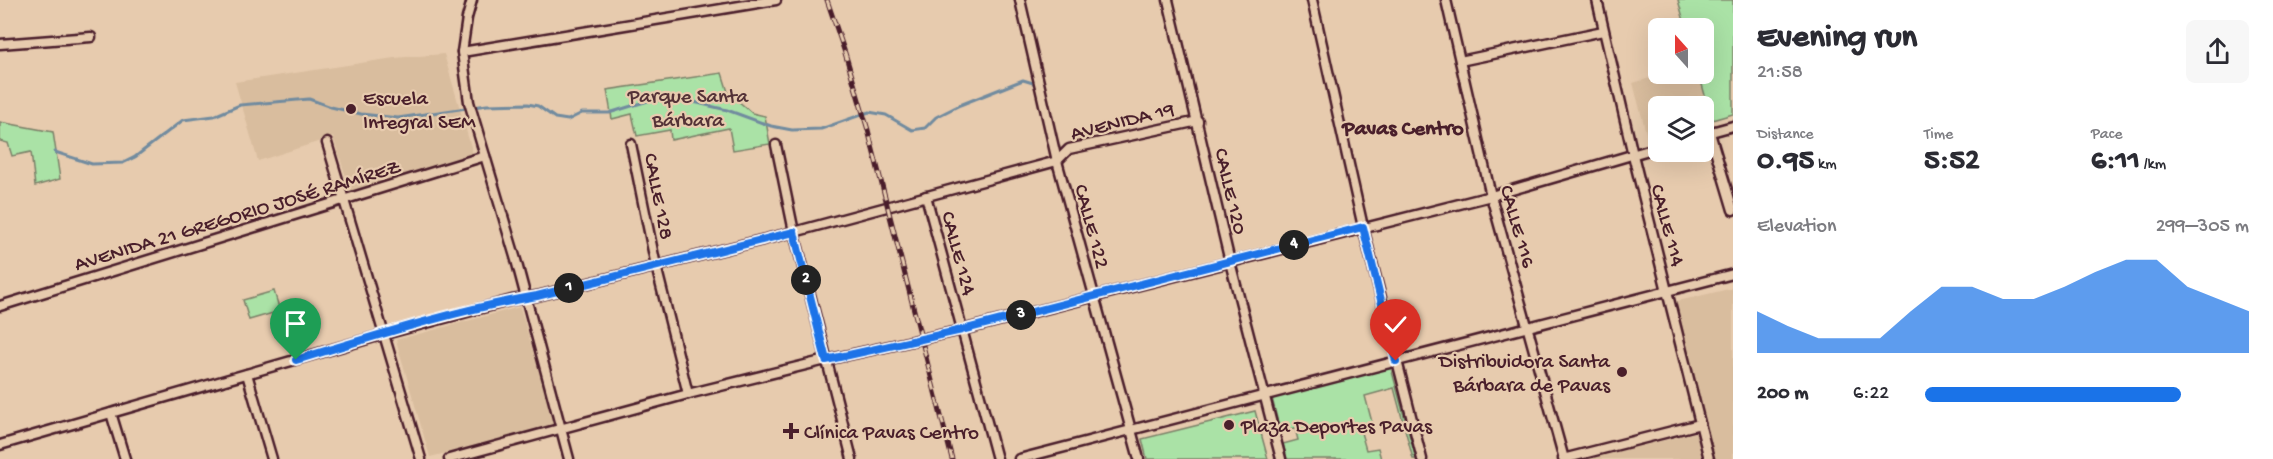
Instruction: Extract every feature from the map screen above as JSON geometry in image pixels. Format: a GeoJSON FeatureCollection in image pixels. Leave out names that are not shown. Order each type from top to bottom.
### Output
{"type":"FeatureCollection","features":[{"type":"Feature","properties":{"kind":"street"},"geometry":{"type":"LineString","coordinates":[[472,0],[466,18],[462,52],[469,102],[569,459]]}},
{"type":"Feature","properties":{"kind":"street"},"geometry":{"type":"LineString","coordinates":[[462,52],[776,0]]}},
{"type":"Feature","properties":{"kind":"street","name":"CALLE 122"},"geometry":{"type":"LineString","coordinates":[[1020,0],[1057,161],[1139,459]]}},
{"type":"Feature","properties":{"kind":"street","name":"CALLE 120"},"geometry":{"type":"LineString","coordinates":[[1168,0],[1230,262],[1281,459]]}},
{"type":"Feature","properties":{"kind":"street"},"geometry":{"type":"LineString","coordinates":[[1312,0],[1363,227],[1422,459]]}},
{"type":"Feature","properties":{"kind":"street","name":"CALLE 116"},"geometry":{"type":"LineString","coordinates":[[1446,0],[1491,196],[1529,326],[1564,459]]}},
{"type":"Feature","properties":{"kind":"street","name":"CALLE 114"},"geometry":{"type":"LineString","coordinates":[[1597,0],[1709,459]]}},
{"type":"Feature","properties":{"kind":"street"},"geometry":{"type":"LineString","coordinates":[[1460,62],[1603,31]]}},
{"type":"Feature","properties":{"kind":"street"},"geometry":{"type":"LineString","coordinates":[[0,44],[91,37]]}},
{"type":"Feature","properties":{"kind":"street","name":"AVENIDA 19"},"geometry":{"type":"LineString","coordinates":[[0,445],[385,334],[794,232],[1057,161],[1069,148],[1198,120]]}},
{"type":"Feature","properties":{"kind":"street"},"geometry":{"type":"LineString","coordinates":[[1714,132],[1733,126]]}},
{"type":"Feature","properties":{"kind":"street"},"geometry":{"type":"LineString","coordinates":[[327,143],[421,459]]}},
{"type":"Feature","properties":{"kind":"street","name":"CALLE 128"},"geometry":{"type":"LineString","coordinates":[[631,144],[656,266],[688,394]]}},
{"type":"Feature","properties":{"kind":"street"},"geometry":{"type":"LineString","coordinates":[[776,145],[794,232],[852,459]]}},
{"type":"Feature","properties":{"kind":"street"},"geometry":{"type":"LineString","coordinates":[[449,459],[688,394],[962,330],[1491,196],[1648,150]]}},
{"type":"Feature","properties":{"kind":"street"},"geometry":{"type":"LineString","coordinates":[[1714,154],[1733,210]]}},
{"type":"Feature","properties":{"kind":"street","name":"AVENIDA 21 GREGORIO JOSÉ RAMÍREZ"},"geometry":{"type":"LineString","coordinates":[[0,306],[485,156]]}},
{"type":"Feature","properties":{"kind":"street","name":"CALLE 124"},"geometry":{"type":"LineString","coordinates":[[926,196],[997,459]]}},
{"type":"Feature","properties":{"kind":"street"},"geometry":{"type":"LineString","coordinates":[[1019,459],[1733,274]]}},
{"type":"Feature","properties":{"kind":"street"},"geometry":{"type":"LineString","coordinates":[[247,374],[272,459]]}},
{"type":"Feature","properties":{"kind":"street"},"geometry":{"type":"LineString","coordinates":[[111,413],[125,459]]}},
{"type":"Feature","properties":{"kind":"street"},"geometry":{"type":"LineString","coordinates":[[1564,459],[1700,424]]}},
{"type":"Feature","properties":{"kind":"shaded area","name":"Escuela Integral SEM"},"geometry":{"type":"Polygon","coordinates":[[[444,54],[473,154],[351,192],[333,137],[258,161],[235,82],[394,58],[444,54]]]}},
{"type":"Feature","properties":{"kind":"shaded area"},"geometry":{"type":"Polygon","coordinates":[[[1648,78],[1648,84],[1702,84],[1705,96],[1648,96],[1648,140],[1633,83],[1648,78]]]}},
{"type":"Feature","properties":{"kind":"shaded area"},"geometry":{"type":"Polygon","coordinates":[[[1733,288],[1733,459],[1588,459],[1706,430],[1670,303],[1733,288]]]}},
{"type":"Feature","properties":{"kind":"shaded area"},"geometry":{"type":"Polygon","coordinates":[[[520,307],[555,426],[430,457],[396,340],[520,307]]]}},
{"type":"Feature","properties":{"kind":"green space"},"geometry":{"type":"Polygon","coordinates":[[[1678,0],[1733,0],[1733,114],[1714,119],[1714,96],[1705,96],[1702,84],[1714,84],[1714,18],[1683,18],[1678,0]]]}},
{"type":"Feature","properties":{"kind":"green space","name":"Parque Santa Bárbara"},"geometry":{"type":"Polygon","coordinates":[[[722,73],[728,92],[752,113],[765,116],[770,144],[733,150],[729,128],[671,140],[670,130],[637,136],[632,114],[612,119],[607,90],[722,73]]]}},
{"type":"Feature","properties":{"kind":"green space"},"geometry":{"type":"Polygon","coordinates":[[[0,122],[53,132],[60,179],[35,186],[31,152],[12,156],[8,143],[0,141],[0,122]]]}},
{"type":"Feature","properties":{"kind":"green space"},"geometry":{"type":"Polygon","coordinates":[[[274,291],[280,311],[249,320],[243,300],[274,291]]]}},
{"type":"Feature","properties":{"kind":"green space"},"geometry":{"type":"Polygon","coordinates":[[[1391,368],[1416,459],[1413,459],[1394,388],[1365,396],[1373,426],[1360,429],[1366,450],[1378,448],[1381,459],[1287,459],[1283,444],[1298,440],[1295,428],[1280,431],[1272,398],[1391,368]]]}},
{"type":"Feature","properties":{"kind":"green space","name":"Plaza Deportes Pavas"},"geometry":{"type":"Polygon","coordinates":[[[1255,411],[1268,459],[1147,459],[1142,439],[1255,411]]]}},
{"type":"Feature","properties":{"kind":"waterway"},"geometry":{"type":"LineString","coordinates":[[55,152],[92,164],[123,163],[135,157],[183,120],[214,116],[240,105],[309,99],[361,114],[398,118],[487,105],[528,104],[538,106],[555,118],[568,120],[582,113],[609,113],[651,100],[681,99],[792,130],[821,129],[869,112],[886,115],[912,130],[925,128],[936,117],[960,105],[1023,80],[1033,83]]}},
{"type":"Feature","properties":{"kind":"railway"},"geometry":{"type":"LineString","coordinates":[[827,0],[868,130],[952,459]]}},
{"type":"Feature","properties":{"kind":"place","name":"Escuela Integral SEM"},"geometry":{"type":"Point","coordinates":[351,109]}},
{"type":"Feature","properties":{"kind":"place","name":"Distribuidora Santa Bárbara de Pavas"},"geometry":{"type":"Point","coordinates":[1622,372]}},
{"type":"Feature","properties":{"kind":"place","name":"Plaza Deportes Pavas"},"geometry":{"type":"Point","coordinates":[1229,425]}},
{"type":"Feature","properties":{"kind":"place","name":"Clínica Pavas Centro"},"geometry":{"type":"Point","coordinates":[791,431]}},
{"type":"Feature","properties":{"kind":"district","name":"Pavas Centro"},"geometry":{"type":"Point","coordinates":[1403,126]}},
{"type":"Feature","properties":{"kind":"route"},"geometry":{"type":"LineString","coordinates":[[296,360],[512,300],[537,296],[794,232],[826,360],[962,330],[1363,227],[1396,361]]}}]}
